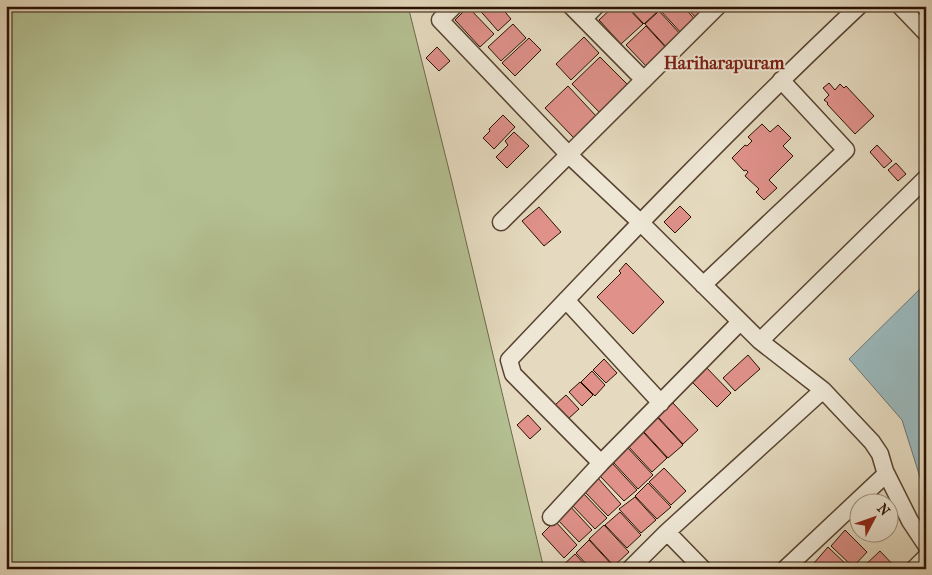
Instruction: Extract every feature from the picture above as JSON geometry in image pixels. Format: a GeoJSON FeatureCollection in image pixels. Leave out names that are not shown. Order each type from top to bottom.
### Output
{"type":"FeatureCollection","features":[{"type":"Feature","properties":{"kind":"street"},"geometry":{"type":"LineString","coordinates":[[454,6],[440,20],[569,155],[640,222],[760,341],[824,390],[872,442],[880,454],[886,474],[910,521],[926,545]]}},
{"type":"Feature","properties":{"kind":"street"},"geometry":{"type":"LineString","coordinates":[[571,6],[644,80]]}},
{"type":"Feature","properties":{"kind":"street"},"geometry":{"type":"LineString","coordinates":[[584,18],[596,6]]}},
{"type":"Feature","properties":{"kind":"street"},"geometry":{"type":"LineString","coordinates":[[501,222],[718,6]]}},
{"type":"Feature","properties":{"kind":"street"},"geometry":{"type":"LineString","coordinates":[[602,463],[513,374],[509,360],[640,222],[781,80],[859,6]]}},
{"type":"Feature","properties":{"kind":"street"},"geometry":{"type":"LineString","coordinates":[[900,6],[926,33]]}},
{"type":"Feature","properties":{"kind":"street"},"geometry":{"type":"LineString","coordinates":[[703,285],[846,150],[781,80]]}},
{"type":"Feature","properties":{"kind":"street"},"geometry":{"type":"LineString","coordinates":[[760,341],[926,178]]}},
{"type":"Feature","properties":{"kind":"street"},"geometry":{"type":"LineString","coordinates":[[566,300],[661,403]]}},
{"type":"Feature","properties":{"kind":"street"},"geometry":{"type":"LineString","coordinates":[[551,517],[740,322]]}},
{"type":"Feature","properties":{"kind":"street"},"geometry":{"type":"LineString","coordinates":[[630,569],[667,532],[824,390]]}},
{"type":"Feature","properties":{"kind":"street"},"geometry":{"type":"LineString","coordinates":[[785,569],[886,474]]}},
{"type":"Feature","properties":{"kind":"street"},"geometry":{"type":"LineString","coordinates":[[667,532],[703,569]]}},
{"type":"Feature","properties":{"kind":"street"},"geometry":{"type":"LineString","coordinates":[[914,569],[926,557]]}},
{"type":"Feature","properties":{"kind":"green space"},"geometry":{"type":"Polygon","coordinates":[[[6,6],[408,6],[544,569],[6,569],[6,6]]]}},
{"type":"Feature","properties":{"kind":"water"},"geometry":{"type":"Polygon","coordinates":[[[926,283],[926,496],[902,420],[849,359],[926,283]]]}},
{"type":"Feature","properties":{"kind":"building"},"geometry":{"type":"Polygon","coordinates":[[[476,6],[500,6],[511,19],[498,31],[476,6]]]}},
{"type":"Feature","properties":{"kind":"building"},"geometry":{"type":"Polygon","coordinates":[[[614,6],[626,6],[643,24],[621,44],[599,20],[614,6]]]}},
{"type":"Feature","properties":{"kind":"building"},"geometry":{"type":"Polygon","coordinates":[[[627,6],[653,6],[658,11],[644,24],[627,6]]]}},
{"type":"Feature","properties":{"kind":"building"},"geometry":{"type":"Polygon","coordinates":[[[664,6],[683,6],[698,23],[684,36],[660,10],[664,6]]]}},
{"type":"Feature","properties":{"kind":"building"},"geometry":{"type":"Polygon","coordinates":[[[685,6],[711,6],[699,21],[685,6]]]}},
{"type":"Feature","properties":{"kind":"building"},"geometry":{"type":"Polygon","coordinates":[[[468,7],[494,34],[480,47],[455,20],[468,7]]]}},
{"type":"Feature","properties":{"kind":"building"},"geometry":{"type":"Polygon","coordinates":[[[659,11],[683,37],[669,50],[645,24],[659,11]]]}},
{"type":"Feature","properties":{"kind":"building"},"geometry":{"type":"Polygon","coordinates":[[[513,24],[526,38],[501,61],[488,47],[513,24]]]}},
{"type":"Feature","properties":{"kind":"building"},"geometry":{"type":"Polygon","coordinates":[[[646,26],[668,50],[648,68],[626,45],[646,26]]]}},
{"type":"Feature","properties":{"kind":"building"},"geometry":{"type":"Polygon","coordinates":[[[584,37],[599,53],[571,80],[556,64],[584,37]]]}},
{"type":"Feature","properties":{"kind":"building"},"geometry":{"type":"Polygon","coordinates":[[[529,38],[541,50],[515,76],[502,63],[529,38]]]}},
{"type":"Feature","properties":{"kind":"building"},"geometry":{"type":"Polygon","coordinates":[[[437,47],[450,61],[439,71],[426,58],[437,47]]]}},
{"type":"Feature","properties":{"kind":"building"},"geometry":{"type":"Polygon","coordinates":[[[600,57],[629,86],[600,113],[572,84],[600,57]]]}},
{"type":"Feature","properties":{"kind":"building"},"geometry":{"type":"Polygon","coordinates":[[[829,83],[835,90],[840,84],[844,88],[846,86],[874,116],[855,134],[824,100],[829,95],[823,88],[829,83]]]}},
{"type":"Feature","properties":{"kind":"building"},"geometry":{"type":"Polygon","coordinates":[[[568,86],[597,117],[574,138],[545,108],[568,86]]]}},
{"type":"Feature","properties":{"kind":"building"},"geometry":{"type":"Polygon","coordinates":[[[503,115],[515,127],[494,149],[483,138],[503,115]]]}},
{"type":"Feature","properties":{"kind":"building"},"geometry":{"type":"Polygon","coordinates":[[[762,124],[770,132],[778,125],[791,138],[783,146],[793,156],[769,180],[777,188],[764,200],[756,192],[759,189],[745,176],[748,172],[744,171],[732,158],[752,141],[748,137],[762,124]]]}},
{"type":"Feature","properties":{"kind":"building"},"geometry":{"type":"Polygon","coordinates":[[[514,132],[529,146],[507,168],[496,157],[508,145],[505,141],[514,132]]]}},
{"type":"Feature","properties":{"kind":"building"},"geometry":{"type":"Polygon","coordinates":[[[877,145],[892,161],[884,168],[870,152],[877,145]]]}},
{"type":"Feature","properties":{"kind":"building"},"geometry":{"type":"Polygon","coordinates":[[[896,163],[906,174],[898,181],[888,170],[896,163]]]}},
{"type":"Feature","properties":{"kind":"building"},"geometry":{"type":"Polygon","coordinates":[[[680,206],[691,217],[675,233],[664,222],[680,206]]]}},
{"type":"Feature","properties":{"kind":"building"},"geometry":{"type":"Polygon","coordinates":[[[539,207],[561,232],[544,246],[522,221],[539,207]]]}},
{"type":"Feature","properties":{"kind":"building"},"geometry":{"type":"Polygon","coordinates":[[[626,263],[664,302],[633,334],[597,297],[621,273],[619,271],[626,263]]]}},
{"type":"Feature","properties":{"kind":"building"},"geometry":{"type":"Polygon","coordinates":[[[748,355],[760,369],[735,391],[723,378],[748,355]]]}},
{"type":"Feature","properties":{"kind":"building"},"geometry":{"type":"Polygon","coordinates":[[[604,359],[617,373],[606,383],[593,370],[604,359]]]}},
{"type":"Feature","properties":{"kind":"building"},"geometry":{"type":"Polygon","coordinates":[[[704,365],[731,393],[717,407],[690,380],[704,365]]]}},
{"type":"Feature","properties":{"kind":"building"},"geometry":{"type":"Polygon","coordinates":[[[592,371],[605,385],[595,396],[581,382],[592,371]]]}},
{"type":"Feature","properties":{"kind":"building"},"geometry":{"type":"Polygon","coordinates":[[[580,382],[593,395],[582,406],[569,392],[580,382]]]}},
{"type":"Feature","properties":{"kind":"building"},"geometry":{"type":"Polygon","coordinates":[[[566,395],[579,409],[568,419],[555,405],[566,395]]]}},
{"type":"Feature","properties":{"kind":"building"},"geometry":{"type":"Polygon","coordinates":[[[673,403],[698,430],[683,444],[658,417],[673,403]]]}},
{"type":"Feature","properties":{"kind":"building"},"geometry":{"type":"Polygon","coordinates":[[[528,415],[541,429],[530,439],[517,425],[528,415]]]}},
{"type":"Feature","properties":{"kind":"building"},"geometry":{"type":"Polygon","coordinates":[[[658,418],[683,445],[668,458],[644,432],[658,418]]]}},
{"type":"Feature","properties":{"kind":"building"},"geometry":{"type":"Polygon","coordinates":[[[643,432],[667,458],[652,472],[628,446],[643,432]]]}},
{"type":"Feature","properties":{"kind":"building"},"geometry":{"type":"Polygon","coordinates":[[[628,448],[653,475],[638,489],[613,462],[628,448]]]}},
{"type":"Feature","properties":{"kind":"building"},"geometry":{"type":"Polygon","coordinates":[[[612,463],[637,490],[624,501],[599,475],[612,463]]]}},
{"type":"Feature","properties":{"kind":"building"},"geometry":{"type":"Polygon","coordinates":[[[664,468],[686,491],[671,505],[649,482],[664,468]]]}},
{"type":"Feature","properties":{"kind":"building"},"geometry":{"type":"Polygon","coordinates":[[[597,477],[621,504],[608,516],[583,490],[597,477]]]}},
{"type":"Feature","properties":{"kind":"building"},"geometry":{"type":"Polygon","coordinates":[[[648,483],[671,507],[657,519],[635,496],[648,483]]]}},
{"type":"Feature","properties":{"kind":"building"},"geometry":{"type":"Polygon","coordinates":[[[582,492],[607,518],[595,529],[570,503],[582,492]]]}},
{"type":"Feature","properties":{"kind":"building"},"geometry":{"type":"Polygon","coordinates":[[[635,497],[656,520],[641,533],[619,509],[635,497]]]}},
{"type":"Feature","properties":{"kind":"building"},"geometry":{"type":"Polygon","coordinates":[[[569,505],[592,530],[579,542],[556,518],[569,505]]]}},
{"type":"Feature","properties":{"kind":"building"},"geometry":{"type":"Polygon","coordinates":[[[620,512],[641,535],[627,548],[605,525],[620,512]]]}},
{"type":"Feature","properties":{"kind":"building"},"geometry":{"type":"Polygon","coordinates":[[[555,521],[577,545],[564,558],[542,534],[555,521]]]}},
{"type":"Feature","properties":{"kind":"building"},"geometry":{"type":"Polygon","coordinates":[[[604,525],[629,552],[614,566],[589,539],[604,525]]]}},
{"type":"Feature","properties":{"kind":"building"},"geometry":{"type":"Polygon","coordinates":[[[845,530],[850,535],[850,542],[857,542],[867,552],[853,567],[831,546],[845,530]]]}},
{"type":"Feature","properties":{"kind":"building"},"geometry":{"type":"Polygon","coordinates":[[[589,540],[614,567],[612,569],[591,569],[576,553],[589,540]]]}},
{"type":"Feature","properties":{"kind":"building"},"geometry":{"type":"Polygon","coordinates":[[[828,547],[851,569],[820,569],[814,563],[828,547]]]}},
{"type":"Feature","properties":{"kind":"building"},"geometry":{"type":"Polygon","coordinates":[[[880,551],[897,569],[861,569],[880,551]]]}},
{"type":"Feature","properties":{"kind":"building"},"geometry":{"type":"Polygon","coordinates":[[[575,554],[589,569],[562,569],[561,567],[575,554]]]}},
{"type":"Feature","properties":{"kind":"district","name":"Hariharapuram"},"geometry":{"type":"Point","coordinates":[724,63]}}]}
